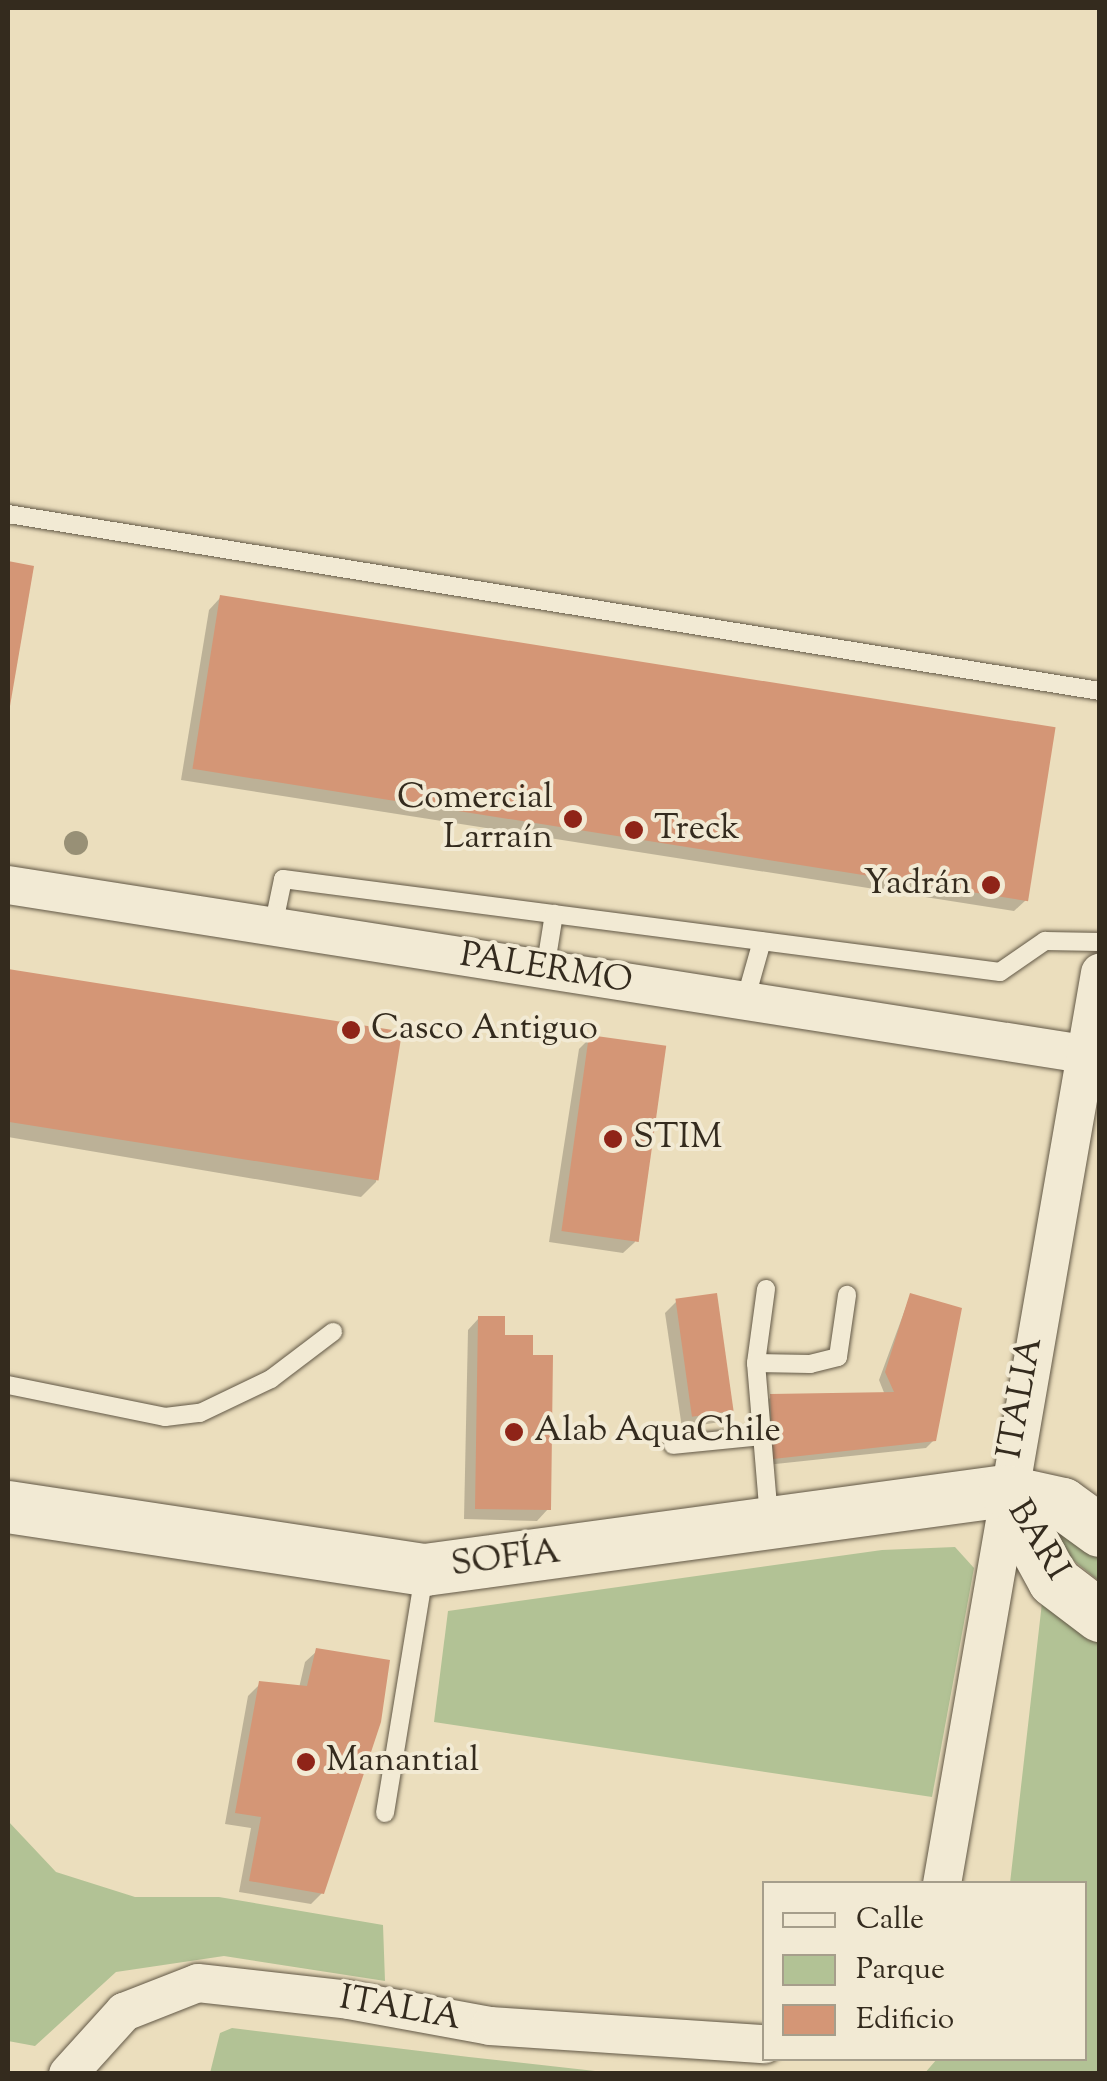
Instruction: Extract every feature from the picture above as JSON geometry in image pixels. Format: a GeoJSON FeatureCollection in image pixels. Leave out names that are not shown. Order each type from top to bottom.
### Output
{"type":"FeatureCollection","features":[{"type":"Feature","properties":{"kind":"street","name":"PALERMO"},"geometry":{"type":"LineString","coordinates":[[8,885],[1092,1055]]}},
{"type":"Feature","properties":{"kind":"street","name":"ITALIA"},"geometry":{"type":"LineString","coordinates":[[942,1881],[1005,1491],[1092,1055],[1100,973]]}},
{"type":"Feature","properties":{"kind":"street","name":"SOFÍA"},"geometry":{"type":"LineString","coordinates":[[8,1507],[425,1570],[770,1528],[1005,1491]]}},
{"type":"Feature","properties":{"kind":"street","name":"BARI"},"geometry":{"type":"LineString","coordinates":[[1005,1491],[1062,1504],[1100,1531]]}},
{"type":"Feature","properties":{"kind":"street","name":"BARI"},"geometry":{"type":"LineString","coordinates":[[1005,1491],[1054,1581],[1100,1616]]}},
{"type":"Feature","properties":{"kind":"street","name":"ITALIA"},"geometry":{"type":"LineString","coordinates":[[68,2074],[124,2012],[198,1984],[349,2000],[490,2026],[762,2044]]}},
{"type":"Feature","properties":{"kind":"lane"},"geometry":{"type":"LineString","coordinates":[[8,514],[1100,691]]}},
{"type":"Feature","properties":{"kind":"lane"},"geometry":{"type":"LineString","coordinates":[[273,927],[283,879],[1000,972],[1045,942],[1100,942]]}},
{"type":"Feature","properties":{"kind":"lane"},"geometry":{"type":"LineString","coordinates":[[546,970],[554,914]]}},
{"type":"Feature","properties":{"kind":"lane"},"geometry":{"type":"LineString","coordinates":[[745,1001],[762,941]]}},
{"type":"Feature","properties":{"kind":"lane"},"geometry":{"type":"LineString","coordinates":[[766,1290],[756,1363],[770,1528]]}},
{"type":"Feature","properties":{"kind":"lane"},"geometry":{"type":"LineString","coordinates":[[756,1363],[810,1364],[838,1358],[847,1295]]}},
{"type":"Feature","properties":{"kind":"lane"},"geometry":{"type":"LineString","coordinates":[[8,1385],[165,1417],[200,1412],[234,1401],[334,1332]]}},
{"type":"Feature","properties":{"kind":"lane"},"geometry":{"type":"LineString","coordinates":[[674,1444],[761,1436]]}},
{"type":"Feature","properties":{"kind":"lane"},"geometry":{"type":"LineString","coordinates":[[385,1813],[425,1570]]}},
{"type":"Feature","properties":{"kind":"green space"},"geometry":{"type":"Polygon","coordinates":[[[1055,1525],[1099,1539],[1099,1581],[1063,1552],[1055,1525]]]}},
{"type":"Feature","properties":{"kind":"green space"},"geometry":{"type":"Polygon","coordinates":[[[955,1547],[974,1568],[932,1797],[434,1722],[448,1611],[882,1550],[955,1547]]]}},
{"type":"Feature","properties":{"kind":"green space"},"geometry":{"type":"Polygon","coordinates":[[[1044,1585],[1099,1626],[1099,2073],[924,2074],[935,2061],[1087,2061],[1087,1881],[1010,1881],[1044,1585]]]}},
{"type":"Feature","properties":{"kind":"green space"},"geometry":{"type":"Polygon","coordinates":[[[8,1821],[56,1872],[135,1897],[219,1897],[383,1925],[385,1981],[224,1956],[116,1972],[35,2046],[8,2041],[8,1821]]]}},
{"type":"Feature","properties":{"kind":"green space"},"geometry":{"type":"Polygon","coordinates":[[[232,2028],[613,2073],[210,2073],[220,2033],[232,2028]]]}},
{"type":"Feature","properties":{"kind":"building"},"geometry":{"type":"Polygon","coordinates":[[[8,561],[34,566],[10,706],[8,706],[8,561]]]}},
{"type":"Feature","properties":{"kind":"building"},"geometry":{"type":"Polygon","coordinates":[[[220,595],[1056,727],[1028,901],[192,769],[220,595]]]}},
{"type":"Feature","properties":{"kind":"building"},"geometry":{"type":"Polygon","coordinates":[[[8,969],[402,1031],[378,1181],[8,1122],[8,969]]]}},
{"type":"Feature","properties":{"kind":"building","name":"STIM"},"geometry":{"type":"Polygon","coordinates":[[[589,1035],[666,1046],[639,1242],[561,1231],[589,1035]]]}},
{"type":"Feature","properties":{"kind":"building"},"geometry":{"type":"Polygon","coordinates":[[[717,1293],[734,1411],[692,1417],[675,1299],[717,1293]]]}},
{"type":"Feature","properties":{"kind":"building"},"geometry":{"type":"Polygon","coordinates":[[[910,1293],[962,1308],[936,1441],[773,1459],[770,1394],[894,1392],[885,1372],[910,1293]]]}},
{"type":"Feature","properties":{"kind":"building","name":"Alab AquaChile"},"geometry":{"type":"Polygon","coordinates":[[[478,1316],[505,1316],[505,1335],[533,1335],[533,1355],[553,1355],[551,1510],[475,1509],[478,1316]]]}},
{"type":"Feature","properties":{"kind":"building","name":"Manantial"},"geometry":{"type":"Polygon","coordinates":[[[316,1648],[390,1660],[381,1722],[324,1894],[249,1881],[261,1817],[235,1813],[259,1681],[307,1686],[316,1648]]]}},
{"type":"Feature","properties":{"kind":"place","name":"Comercial Larraín"},"geometry":{"type":"Point","coordinates":[573,819]}},
{"type":"Feature","properties":{"kind":"place","name":"Treck"},"geometry":{"type":"Point","coordinates":[634,830]}},
{"type":"Feature","properties":{"kind":"place","name":"Yadrán"},"geometry":{"type":"Point","coordinates":[991,885]}},
{"type":"Feature","properties":{"kind":"place","name":"Casco Antiguo"},"geometry":{"type":"Point","coordinates":[351,1030]}},
{"type":"Feature","properties":{"kind":"place","name":"STIM"},"geometry":{"type":"Point","coordinates":[613,1139]}},
{"type":"Feature","properties":{"kind":"place","name":"Alab AquaChile"},"geometry":{"type":"Point","coordinates":[514,1432]}},
{"type":"Feature","properties":{"kind":"place","name":"Manantial"},"geometry":{"type":"Point","coordinates":[306,1762]}}]}
